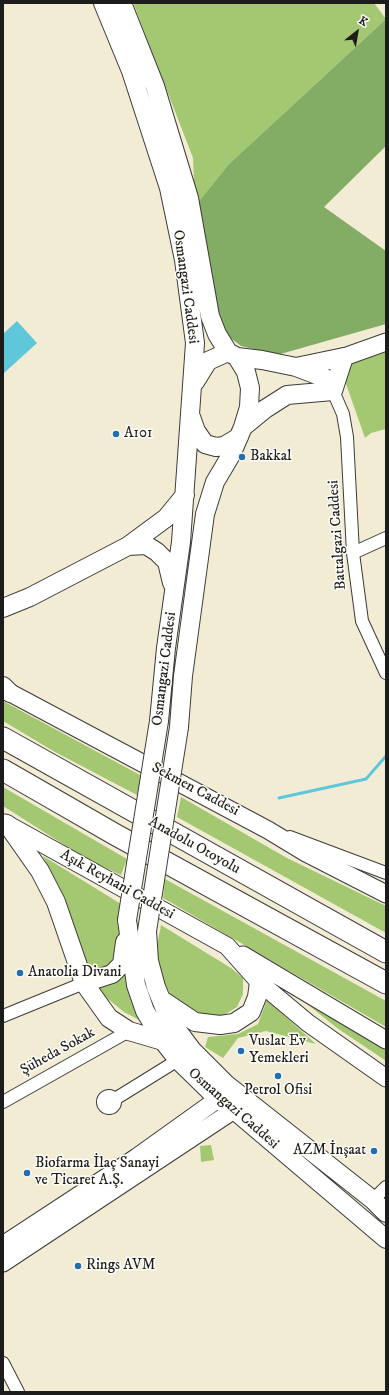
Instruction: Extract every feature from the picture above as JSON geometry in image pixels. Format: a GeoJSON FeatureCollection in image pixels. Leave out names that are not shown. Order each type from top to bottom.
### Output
{"type":"FeatureCollection","features":[{"type":"Feature","properties":{"kind":"highway","name":"Anadolu Otoyolu"},"geometry":{"type":"LineString","coordinates":[[3,738],[386,952]]}},
{"type":"Feature","properties":{"kind":"highway","name":"Anadolu Otoyolu"},"geometry":{"type":"LineString","coordinates":[[3,770],[116,835],[386,983]]}},
{"type":"Feature","properties":{"kind":"main road","name":"Osmangazi Caddesi"},"geometry":{"type":"LineString","coordinates":[[103,3],[131,71],[169,188],[184,260],[195,343],[185,495],[174,592],[165,653],[158,721],[127,920],[136,985],[145,1011],[163,1041],[178,1060],[218,1099],[234,1110],[386,1240]]}},
{"type":"Feature","properties":{"kind":"main road","name":"Osmangazi Caddesi"},"geometry":{"type":"LineString","coordinates":[[124,4],[155,86],[189,198],[210,316],[217,334],[246,372],[250,388],[249,407],[241,432],[231,455],[215,482],[205,514],[182,676],[179,727],[147,931],[148,961],[156,987],[169,1019],[192,1050],[238,1093],[373,1200],[386,1213]]}},
{"type":"Feature","properties":{"kind":"main road"},"geometry":{"type":"LineString","coordinates":[[296,367],[344,357],[386,342]]}},
{"type":"Feature","properties":{"kind":"main road"},"geometry":{"type":"LineString","coordinates":[[232,355],[296,367],[325,378],[333,391],[287,395],[265,409],[224,446],[216,447],[206,444],[196,431],[191,407],[195,382],[201,369],[208,361],[232,355]]}},
{"type":"Feature","properties":{"kind":"main road"},"geometry":{"type":"LineString","coordinates":[[333,391],[344,357]]}},
{"type":"Feature","properties":{"kind":"main road"},"geometry":{"type":"LineString","coordinates":[[3,608],[30,598],[128,546],[166,518],[185,495]]}},
{"type":"Feature","properties":{"kind":"main road"},"geometry":{"type":"LineString","coordinates":[[128,546],[146,545],[157,552],[167,562],[174,592]]}},
{"type":"Feature","properties":{"kind":"main road"},"geometry":{"type":"LineString","coordinates":[[3,618],[30,598]]}},
{"type":"Feature","properties":{"kind":"main road","name":"Sekmen Caddesi"},"geometry":{"type":"LineString","coordinates":[[5,689],[268,830],[306,854],[386,894]]}},
{"type":"Feature","properties":{"kind":"main road"},"geometry":{"type":"LineString","coordinates":[[4,824],[40,871],[56,902],[84,982],[109,1018],[129,1031],[163,1041]]}},
{"type":"Feature","properties":{"kind":"main road","name":"Aşık Reyhani Caddesi"},"geometry":{"type":"LineString","coordinates":[[4,824],[227,946],[386,1040]]}},
{"type":"Feature","properties":{"kind":"main road"},"geometry":{"type":"LineString","coordinates":[[84,982],[112,974],[122,964],[127,920]]}},
{"type":"Feature","properties":{"kind":"main road","name":"Aşık Reyhani Caddesi"},"geometry":{"type":"LineString","coordinates":[[227,946],[259,982],[308,1024],[386,1078]]}},
{"type":"Feature","properties":{"kind":"main road"},"geometry":{"type":"LineString","coordinates":[[162,1000],[195,1022],[220,1025],[234,1023],[251,1012],[257,997],[259,982]]}},
{"type":"Feature","properties":{"kind":"main road"},"geometry":{"type":"LineString","coordinates":[[3,1244],[138,1157],[218,1099],[238,1093],[234,1110],[3,1263]]}},
{"type":"Feature","properties":{"kind":"street","name":"Battalgazi Caddesi"},"geometry":{"type":"LineString","coordinates":[[333,391],[343,414],[347,437],[353,553],[362,621],[386,673]]}},
{"type":"Feature","properties":{"kind":"street"},"geometry":{"type":"LineString","coordinates":[[353,553],[386,538]]}},
{"type":"Feature","properties":{"kind":"street"},"geometry":{"type":"LineString","coordinates":[[268,830],[324,848],[386,873]]}},
{"type":"Feature","properties":{"kind":"street"},"geometry":{"type":"LineString","coordinates":[[3,1016],[84,982]]}},
{"type":"Feature","properties":{"kind":"street","name":"Şüheda Sokak"},"geometry":{"type":"LineString","coordinates":[[3,1102],[129,1031]]}},
{"type":"Feature","properties":{"kind":"street"},"geometry":{"type":"LineString","coordinates":[[115,1099],[178,1060]]}},
{"type":"Feature","properties":{"kind":"street"},"geometry":{"type":"LineString","coordinates":[[373,1200],[386,1187]]}},
{"type":"Feature","properties":{"kind":"street"},"geometry":{"type":"LineString","coordinates":[[3,1363],[18,1392]]}},
{"type":"Feature","properties":{"kind":"green space"},"geometry":{"type":"Polygon","coordinates":[[[136,3],[374,3],[386,19],[229,164],[195,206],[193,158],[134,5],[136,3]]]}},
{"type":"Feature","properties":{"kind":"green space"},"geometry":{"type":"Polygon","coordinates":[[[386,19],[386,146],[324,207],[386,251],[386,324],[277,355],[241,346],[221,331],[195,206],[229,164],[386,19]]]}},
{"type":"Feature","properties":{"kind":"green space"},"geometry":{"type":"Polygon","coordinates":[[[386,352],[386,429],[371,433],[365,438],[345,381],[351,362],[386,352]]]}},
{"type":"Feature","properties":{"kind":"green space"},"geometry":{"type":"Polygon","coordinates":[[[3,701],[142,776],[137,795],[55,752],[3,721],[3,701]]]}},
{"type":"Feature","properties":{"kind":"green space"},"geometry":{"type":"Polygon","coordinates":[[[3,787],[127,859],[121,875],[85,858],[3,806],[3,787]]]}},
{"type":"Feature","properties":{"kind":"green space"},"geometry":{"type":"Polygon","coordinates":[[[181,797],[287,858],[386,906],[386,933],[177,817],[181,797]]]}},
{"type":"Feature","properties":{"kind":"green space"},"geometry":{"type":"Polygon","coordinates":[[[43,856],[121,904],[122,955],[111,970],[90,975],[68,907],[43,856]]]}},
{"type":"Feature","properties":{"kind":"green space"},"geometry":{"type":"Polygon","coordinates":[[[165,879],[386,1001],[386,1027],[163,898],[165,879]]]}},
{"type":"Feature","properties":{"kind":"green space"},"geometry":{"type":"Polygon","coordinates":[[[161,925],[231,968],[243,978],[243,994],[237,1007],[224,1015],[208,1016],[189,1011],[174,1001],[164,983],[156,951],[161,925]]]}},
{"type":"Feature","properties":{"kind":"green space"},"geometry":{"type":"Polygon","coordinates":[[[125,972],[141,1021],[124,1012],[97,990],[125,972]]]}},
{"type":"Feature","properties":{"kind":"green space"},"geometry":{"type":"Polygon","coordinates":[[[292,992],[386,1047],[386,1061],[337,1028],[292,992]]]}},
{"type":"Feature","properties":{"kind":"green space"},"geometry":{"type":"Polygon","coordinates":[[[267,1000],[316,1044],[266,1031],[238,1038],[223,1058],[205,1047],[208,1037],[238,1034],[258,1024],[267,1000]]]}},
{"type":"Feature","properties":{"kind":"green space"},"geometry":{"type":"Polygon","coordinates":[[[211,1145],[214,1160],[201,1162],[200,1146],[211,1145]]]}},
{"type":"Feature","properties":{"kind":"water"},"geometry":{"type":"Polygon","coordinates":[[[17,321],[37,343],[3,374],[3,334],[17,321]]]}},
{"type":"Feature","properties":{"kind":"waterway"},"geometry":{"type":"LineString","coordinates":[[279,798],[366,779],[386,756]]}},
{"type":"Feature","properties":{"kind":"place","name":"A101"},"geometry":{"type":"Point","coordinates":[116,434]}},
{"type":"Feature","properties":{"kind":"place","name":"Bakkal"},"geometry":{"type":"Point","coordinates":[242,457]}},
{"type":"Feature","properties":{"kind":"place","name":"Anatolia Divani"},"geometry":{"type":"Point","coordinates":[20,973]}},
{"type":"Feature","properties":{"kind":"place","name":"Vuslat Ev Yemekleri"},"geometry":{"type":"Point","coordinates":[241,1051]}},
{"type":"Feature","properties":{"kind":"place","name":"Petrol Ofisi"},"geometry":{"type":"Point","coordinates":[278,1076]}},
{"type":"Feature","properties":{"kind":"place","name":"AZM İnşaat"},"geometry":{"type":"Point","coordinates":[374,1151]}},
{"type":"Feature","properties":{"kind":"place","name":"Biofarma İlaç Sanayi ve Ticaret A.Ş."},"geometry":{"type":"Point","coordinates":[27,1173]}},
{"type":"Feature","properties":{"kind":"place","name":"Rings AVM"},"geometry":{"type":"Point","coordinates":[78,1266]}}]}
